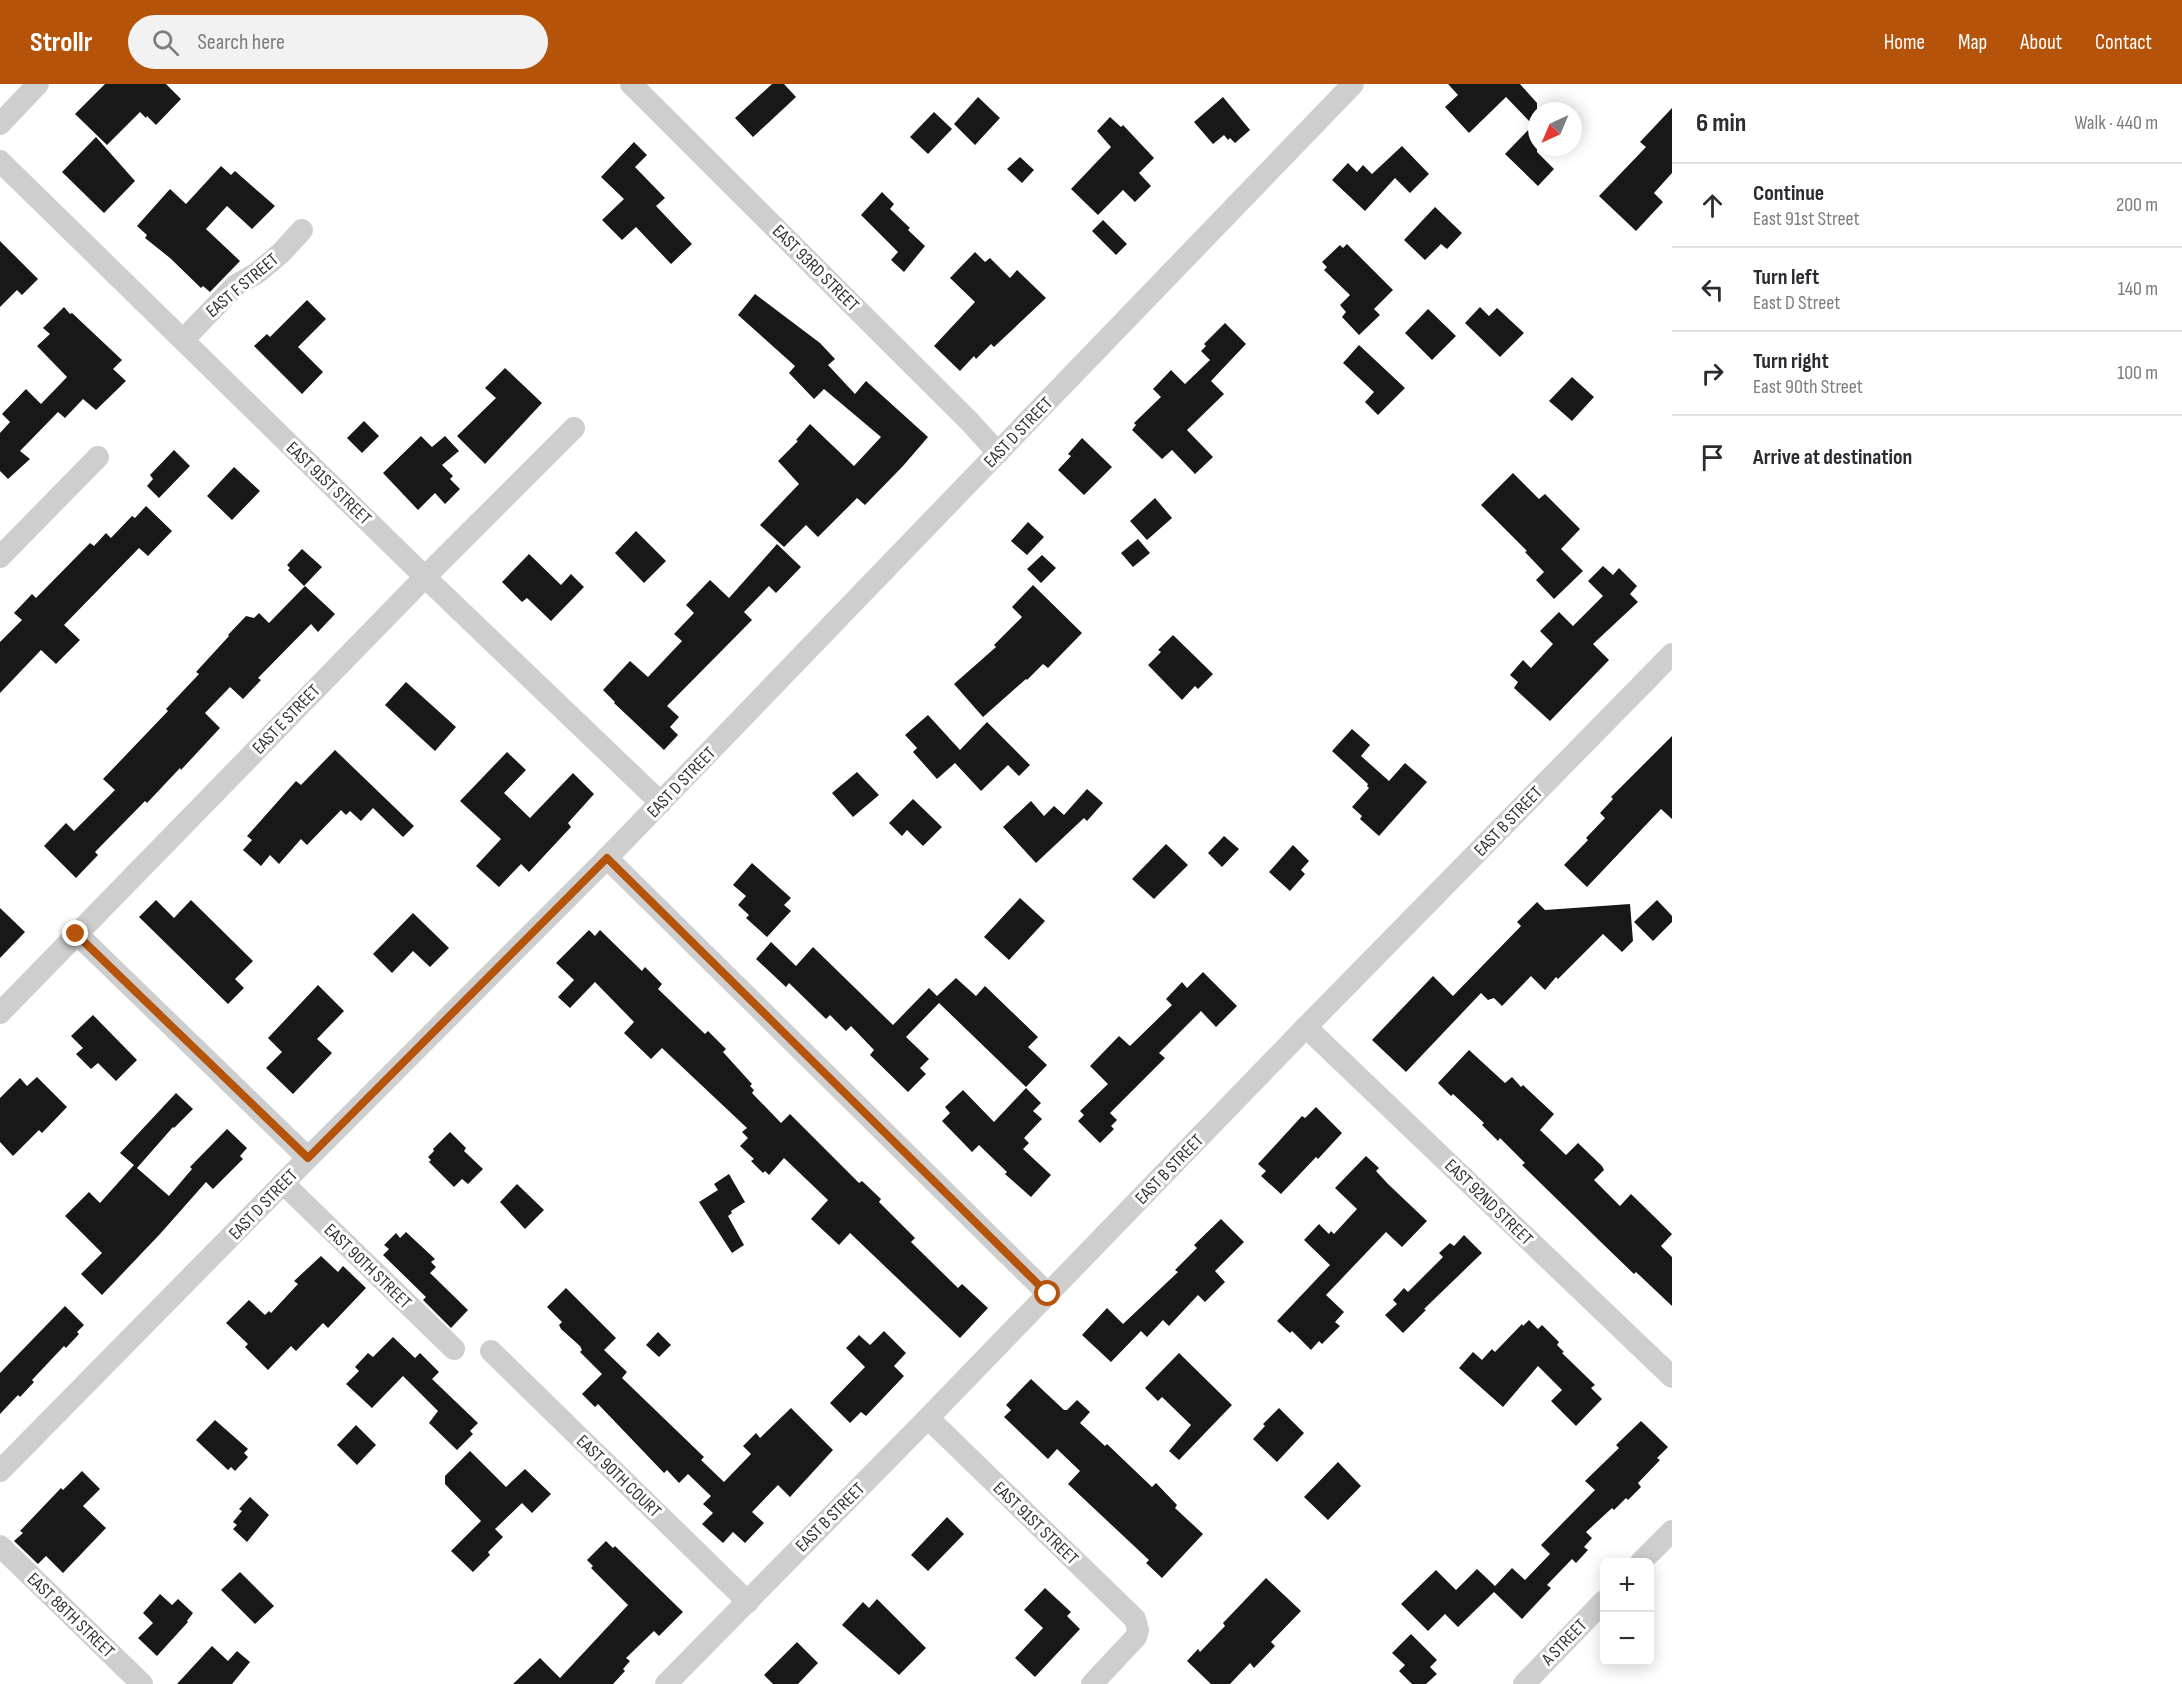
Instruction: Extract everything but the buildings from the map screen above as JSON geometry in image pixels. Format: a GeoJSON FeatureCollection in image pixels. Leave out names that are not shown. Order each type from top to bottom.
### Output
{"type":"FeatureCollection","features":[{"type":"Feature","properties":{"kind":"street"},"geometry":{"type":"LineString","coordinates":[[0,124],[39,84]]}},
{"type":"Feature","properties":{"kind":"street","name":"EAST 93RD STREET"},"geometry":{"type":"LineString","coordinates":[[631,84],[970,422],[998,453]]}},
{"type":"Feature","properties":{"kind":"street","name":"EAST D STREET"},"geometry":{"type":"LineString","coordinates":[[0,1471],[661,803],[1353,84]]}},
{"type":"Feature","properties":{"kind":"street","name":"EAST 91ST STREET"},"geometry":{"type":"LineString","coordinates":[[0,160],[424,577],[661,803]]}},
{"type":"Feature","properties":{"kind":"street","name":"EAST F STREET"},"geometry":{"type":"LineString","coordinates":[[183,340],[236,285],[265,267],[302,230]]}},
{"type":"Feature","properties":{"kind":"street","name":"EAST E STREET"},"geometry":{"type":"LineString","coordinates":[[0,1013],[424,577],[574,428]]}},
{"type":"Feature","properties":{"kind":"street"},"geometry":{"type":"LineString","coordinates":[[0,557],[98,457]]}},
{"type":"Feature","properties":{"kind":"street","name":"EAST B STREET"},"geometry":{"type":"LineString","coordinates":[[666,1684],[928,1419],[1306,1027],[1672,654]]}},
{"type":"Feature","properties":{"kind":"street"},"geometry":{"type":"LineString","coordinates":[[607,858],[1048,1294]]}},
{"type":"Feature","properties":{"kind":"street"},"geometry":{"type":"LineString","coordinates":[[76,934],[308,1158]]}},
{"type":"Feature","properties":{"kind":"street","name":"EAST 92ND STREET"},"geometry":{"type":"LineString","coordinates":[[1306,1027],[1672,1377]]}},
{"type":"Feature","properties":{"kind":"street","name":"EAST 90TH STREET"},"geometry":{"type":"LineString","coordinates":[[283,1184],[454,1349]]}},
{"type":"Feature","properties":{"kind":"street","name":"EAST 90TH COURT"},"geometry":{"type":"LineString","coordinates":[[491,1351],[748,1602]]}},
{"type":"Feature","properties":{"kind":"street","name":"EAST 91ST STREET"},"geometry":{"type":"LineString","coordinates":[[928,1419],[1135,1619],[1138,1630],[1136,1637],[1092,1684]]}},
{"type":"Feature","properties":{"kind":"street"},"geometry":{"type":"LineString","coordinates":[[1646,1558],[1672,1531]]}},
{"type":"Feature","properties":{"kind":"street","name":"EAST 88TH STREET"},"geometry":{"type":"LineString","coordinates":[[0,1546],[142,1684]]}},
{"type":"Feature","properties":{"kind":"street","name":"A STREET"},"geometry":{"type":"LineString","coordinates":[[1524,1684],[1600,1606]]}},
{"type":"Feature","properties":{"kind":"route"},"geometry":{"type":"LineString","coordinates":[[76,934],[308,1158],[607,858],[1048,1294]]}}]}
